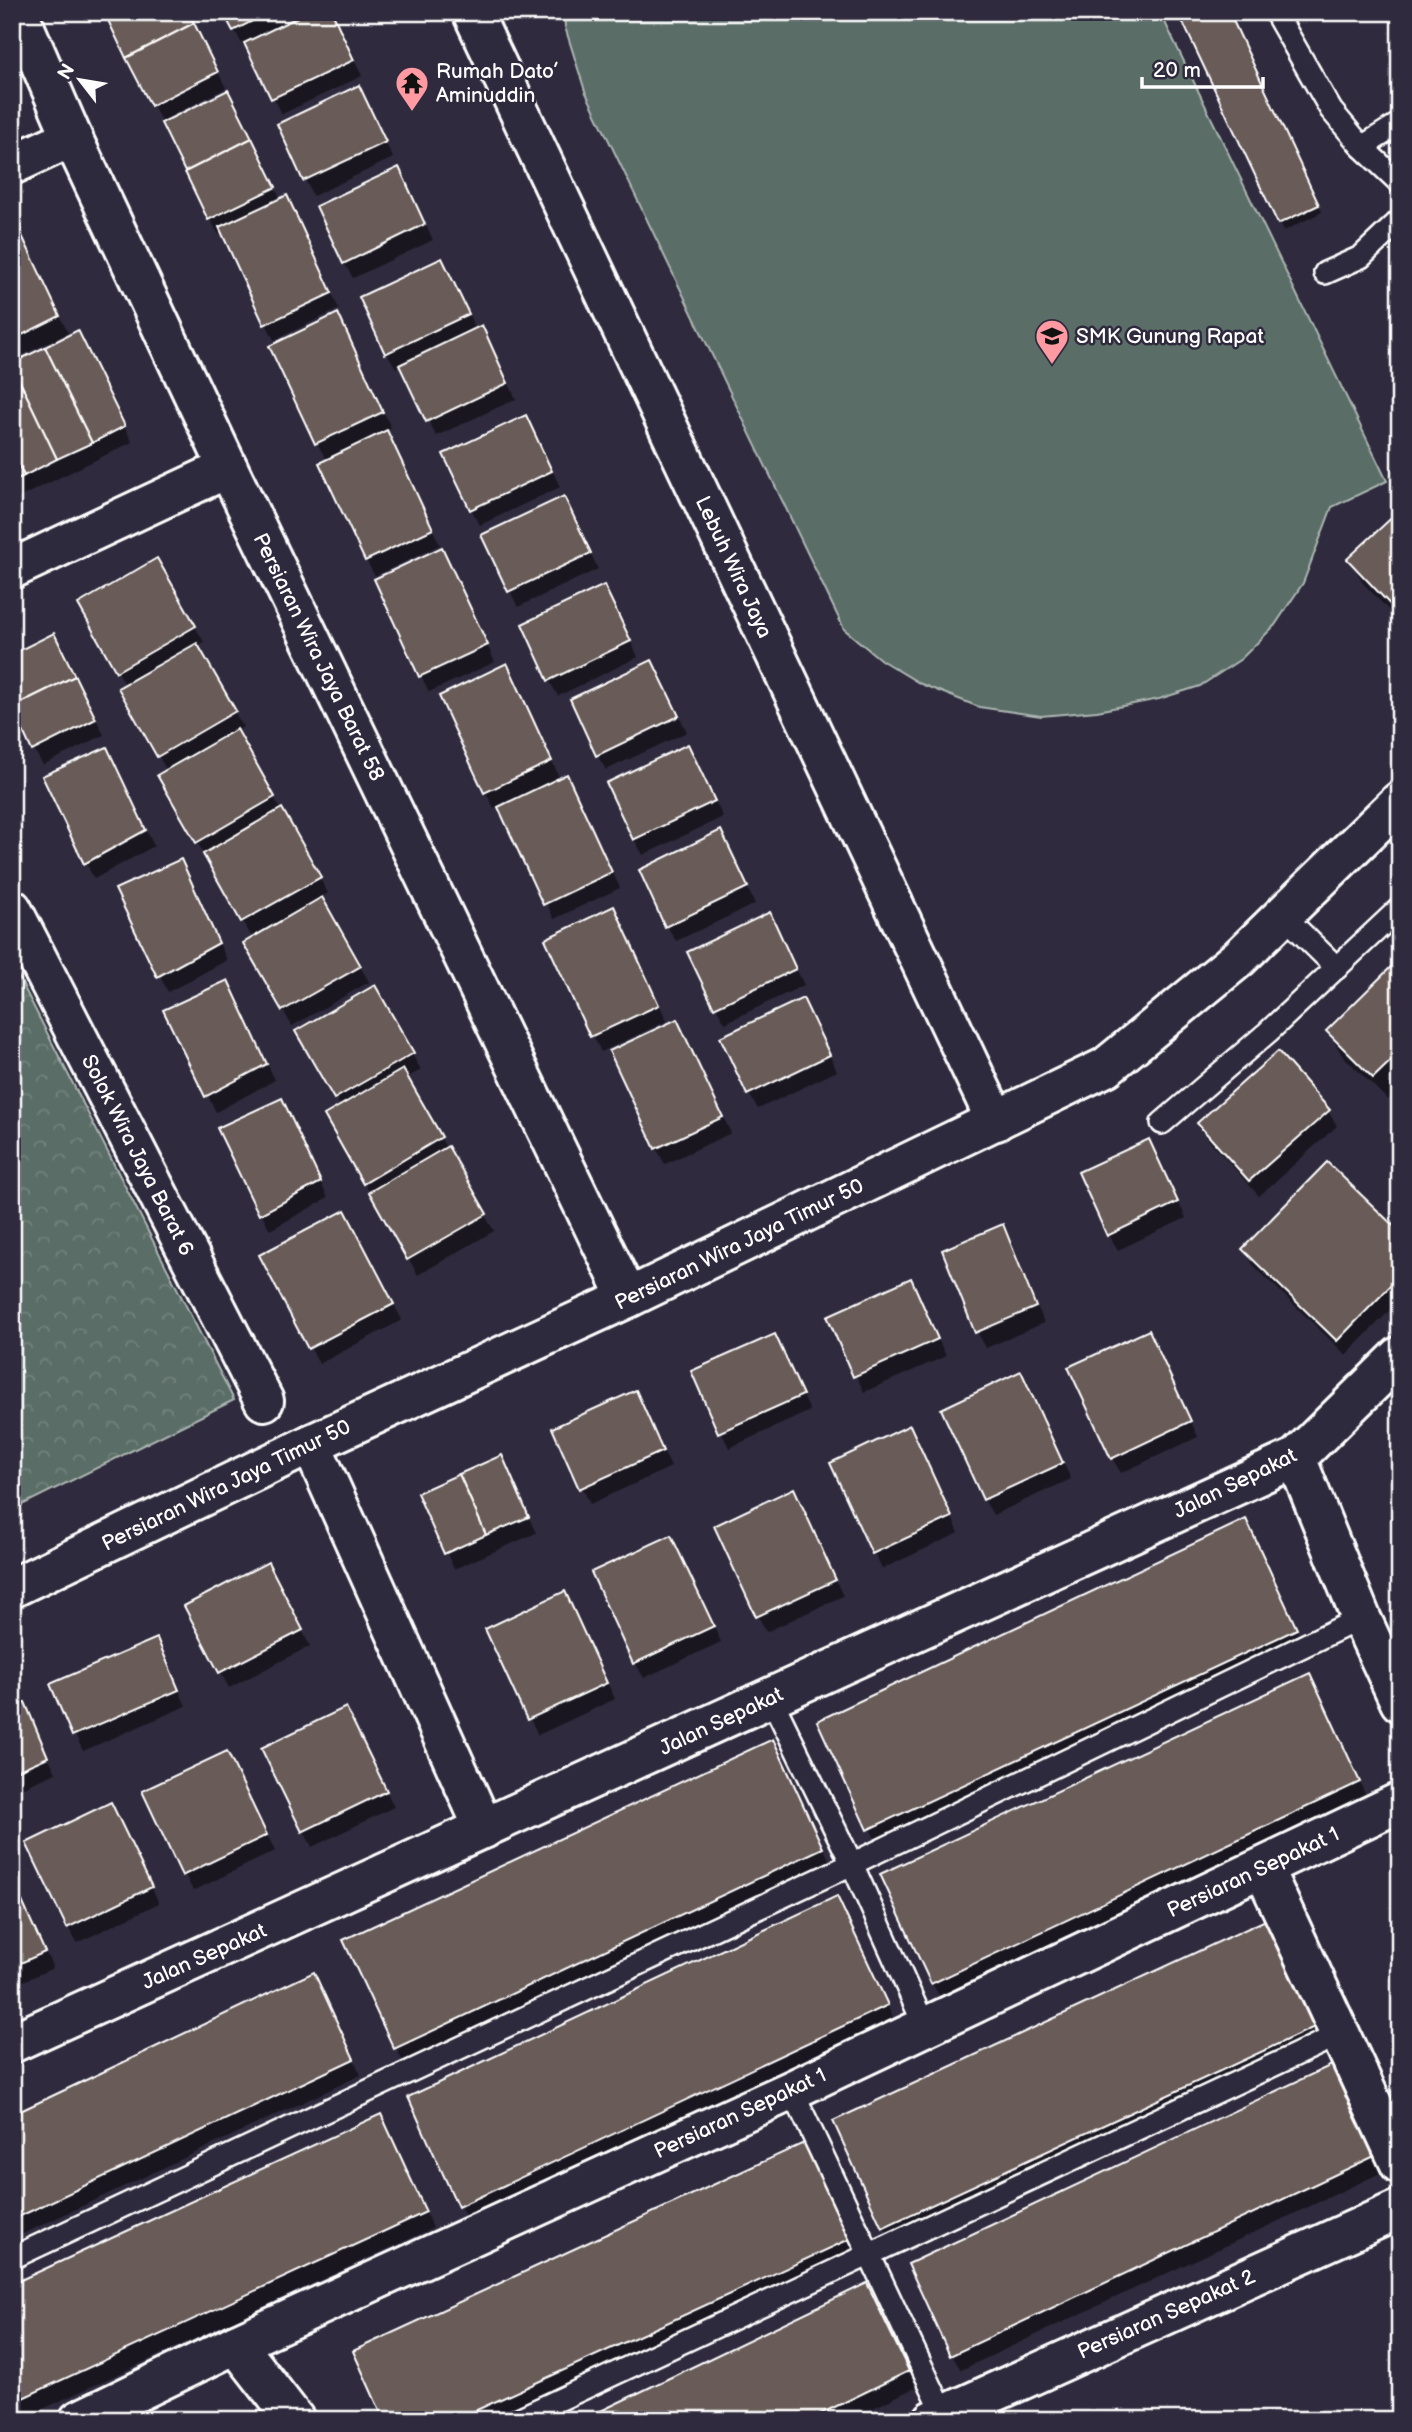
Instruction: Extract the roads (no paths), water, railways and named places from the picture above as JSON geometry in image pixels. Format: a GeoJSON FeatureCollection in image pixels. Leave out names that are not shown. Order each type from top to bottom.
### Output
{"type":"FeatureCollection","features":[{"type":"Feature","properties":{"kind":"street","name":"Persiaran Wira Jaya Barat 58"},"geometry":{"type":"LineString","coordinates":[[18,12],[72,137],[228,468],[628,1298]]}},
{"type":"Feature","properties":{"kind":"street","name":"Lebuh Wira Jaya"},"geometry":{"type":"LineString","coordinates":[[472,12],[996,1121]]}},
{"type":"Feature","properties":{"kind":"street"},"geometry":{"type":"LineString","coordinates":[[12,165],[72,137]]}},
{"type":"Feature","properties":{"kind":"street"},"geometry":{"type":"LineString","coordinates":[[12,569],[228,468]]}},
{"type":"Feature","properties":{"kind":"street","name":"Persiaran Wira Jaya Timur 50"},"geometry":{"type":"LineString","coordinates":[[12,1588],[311,1444],[628,1298],[1105,1067],[1238,958],[1400,801]]}},
{"type":"Feature","properties":{"kind":"street","name":"Solok Wira Jaya Barat 6"},"geometry":{"type":"LineString","coordinates":[[12,909],[264,1401]]}},
{"type":"Feature","properties":{"kind":"street","name":"Jalan Sepakat"},"geometry":{"type":"LineString","coordinates":[[12,2043],[1296,1458],[1400,1356]]}},
{"type":"Feature","properties":{"kind":"street"},"geometry":{"type":"LineString","coordinates":[[311,1444],[484,1829]]}},
{"type":"Feature","properties":{"kind":"street"},"geometry":{"type":"LineString","coordinates":[[1296,1458],[1361,1618],[1400,1702]]}},
{"type":"Feature","properties":{"kind":"street","name":"Persiaran Sepakat 1"},"geometry":{"type":"LineString","coordinates":[[79,2420],[236,2344],[792,2090],[1400,1802]]}},
{"type":"Feature","properties":{"kind":"street"},"geometry":{"type":"LineString","coordinates":[[1263,1868],[1400,2164]]}},
{"type":"Feature","properties":{"kind":"street","name":"Persiaran Sepakat 2"},"geometry":{"type":"LineString","coordinates":[[939,2417],[1400,2209]]}},
{"type":"Feature","properties":{"kind":"street"},"geometry":{"type":"LineString","coordinates":[[236,2344],[295,2420]]}},
{"type":"Feature","properties":{"kind":"lane"},"geometry":{"type":"LineString","coordinates":[[1276,12],[1331,110],[1362,147],[1400,183]]}},
{"type":"Feature","properties":{"kind":"lane"},"geometry":{"type":"LineString","coordinates":[[1362,147],[1400,123]]}},
{"type":"Feature","properties":{"kind":"lane"},"geometry":{"type":"LineString","coordinates":[[1325,273],[1361,257],[1400,220]]}},
{"type":"Feature","properties":{"kind":"lane"},"geometry":{"type":"LineString","coordinates":[[1162,1123],[1269,1032],[1400,908]]}},
{"type":"Feature","properties":{"kind":"lane"},"geometry":{"type":"LineString","coordinates":[[1283,915],[1337,968]]}},
{"type":"Feature","properties":{"kind":"lane"},"geometry":{"type":"LineString","coordinates":[[12,2258],[852,1864],[1361,1618]]}},
{"type":"Feature","properties":{"kind":"lane"},"geometry":{"type":"LineString","coordinates":[[771,1698],[852,1864],[925,2027]]}},
{"type":"Feature","properties":{"kind":"lane"},"geometry":{"type":"LineString","coordinates":[[516,2420],[1340,2034]]}},
{"type":"Feature","properties":{"kind":"lane"},"geometry":{"type":"LineString","coordinates":[[792,2090],[869,2255],[939,2417]]}},
{"type":"Feature","properties":{"kind":"place","name":"Rumah Dato’ Aminuddin"},"geometry":{"type":"Point","coordinates":[412,113]}},
{"type":"Feature","properties":{"kind":"place","name":"SMK Gunung Rapat"},"geometry":{"type":"Point","coordinates":[1052,366]}}]}
